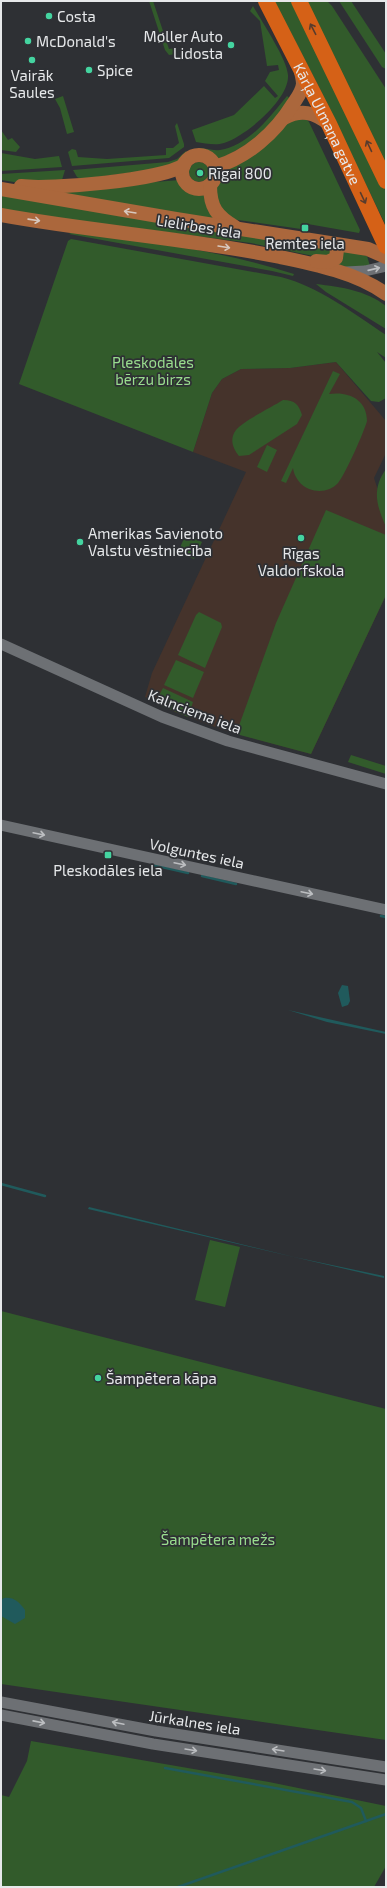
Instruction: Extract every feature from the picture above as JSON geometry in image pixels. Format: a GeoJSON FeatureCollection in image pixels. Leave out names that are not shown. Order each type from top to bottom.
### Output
{"type":"FeatureCollection","features":[{"type":"Feature","properties":{"kind":"highway","name":"Kārļa Ulmaņa gatve"},"geometry":{"type":"LineString","coordinates":[[266,1],[329,124],[383,251]]}},
{"type":"Feature","properties":{"kind":"highway","name":"Kārļa Ulmaņa gatve"},"geometry":{"type":"LineString","coordinates":[[299,1],[335,72],[386,182]]}},
{"type":"Feature","properties":{"kind":"main road"},"geometry":{"type":"LineString","coordinates":[[215,167],[239,158],[256,146],[284,118],[302,89],[303,82],[299,66]]}},
{"type":"Feature","properties":{"kind":"main road"},"geometry":{"type":"LineString","coordinates":[[284,118],[299,112],[308,112],[320,116],[329,124]]}},
{"type":"Feature","properties":{"kind":"main road"},"geometry":{"type":"LineString","coordinates":[[1,183],[36,187],[86,184],[157,175],[173,171],[184,165],[189,159],[200,155],[211,160],[215,167],[216,175],[210,185],[202,189],[190,186],[183,176],[184,165]]}},
{"type":"Feature","properties":{"kind":"main road"},"geometry":{"type":"LineString","coordinates":[[210,185],[211,203],[214,209],[224,220],[237,229]]}},
{"type":"Feature","properties":{"kind":"main road","name":"Lielirbes iela"},"geometry":{"type":"LineString","coordinates":[[1,189],[237,229],[383,251]]}},
{"type":"Feature","properties":{"kind":"main road","name":"Lielirbes iela"},"geometry":{"type":"LineString","coordinates":[[2,216],[185,241],[299,261],[334,270],[368,283],[386,294]]}},
{"type":"Feature","properties":{"kind":"main road"},"geometry":{"type":"LineString","coordinates":[[299,261],[333,260],[338,254],[334,244]]}},
{"type":"Feature","properties":{"kind":"street"},"geometry":{"type":"LineString","coordinates":[[334,270],[357,272],[386,266]]}},
{"type":"Feature","properties":{"kind":"street","name":"Kalnciema iela"},"geometry":{"type":"LineString","coordinates":[[1,644],[174,721],[228,740],[386,784]]}},
{"type":"Feature","properties":{"kind":"street","name":"Volguntes iela"},"geometry":{"type":"LineString","coordinates":[[1,825],[386,910]]}},
{"type":"Feature","properties":{"kind":"street","name":"Jūrkalnes iela"},"geometry":{"type":"LineString","coordinates":[[1,1702],[156,1731],[386,1767]]}},
{"type":"Feature","properties":{"kind":"street","name":"Jūrkalnes iela"},"geometry":{"type":"LineString","coordinates":[[1,1715],[167,1746],[386,1780]]}},
{"type":"Feature","properties":{"kind":"shaded area","name":"Rīgas Valdorfskola"},"geometry":{"type":"Polygon","coordinates":[[[336,362],[386,421],[386,453],[374,478],[386,515],[386,595],[311,754],[223,730],[175,712],[145,697],[152,673],[246,472],[193,452],[212,393],[222,379],[241,369],[290,368],[336,362]]]}},
{"type":"Feature","properties":{"kind":"green space"},"geometry":{"type":"Polygon","coordinates":[[[149,1],[153,1],[169,49],[177,48],[175,54],[169,55],[165,50],[149,1]]]}},
{"type":"Feature","properties":{"kind":"green space"},"geometry":{"type":"Polygon","coordinates":[[[274,1],[294,1],[349,111],[386,192],[386,226],[319,87],[274,1]]]}},
{"type":"Feature","properties":{"kind":"green space"},"geometry":{"type":"Polygon","coordinates":[[[304,1],[327,1],[332,6],[386,89],[386,171],[304,1]]]}},
{"type":"Feature","properties":{"kind":"green space"},"geometry":{"type":"Polygon","coordinates":[[[339,1],[351,1],[386,54],[386,69],[382,67],[339,1]]]}},
{"type":"Feature","properties":{"kind":"green space"},"geometry":{"type":"Polygon","coordinates":[[[253,6],[274,40],[287,68],[287,85],[282,95],[274,105],[244,133],[221,144],[196,142],[192,130],[234,115],[264,86],[275,98],[278,96],[265,81],[270,72],[279,70],[278,65],[267,66],[260,21],[250,11],[253,6]]]}},
{"type":"Feature","properties":{"kind":"green space"},"geometry":{"type":"Polygon","coordinates":[[[63,96],[74,132],[67,134],[60,108],[55,99],[63,96]]]}},
{"type":"Feature","properties":{"kind":"green space"},"geometry":{"type":"Polygon","coordinates":[[[287,96],[292,100],[256,139],[221,159],[199,151],[198,148],[220,150],[240,143],[249,137],[266,121],[287,96]]]}},
{"type":"Feature","properties":{"kind":"green space"},"geometry":{"type":"Polygon","coordinates":[[[292,118],[307,120],[309,122],[360,230],[359,233],[302,223],[301,229],[231,219],[222,214],[214,189],[222,173],[233,166],[292,118]]]}},
{"type":"Feature","properties":{"kind":"green space"},"geometry":{"type":"Polygon","coordinates":[[[177,123],[184,147],[169,158],[72,166],[68,152],[72,149],[76,150],[78,157],[107,159],[166,155],[166,148],[173,148],[179,143],[175,126],[177,123]]]}},
{"type":"Feature","properties":{"kind":"green space"},"geometry":{"type":"Polygon","coordinates":[[[1,130],[8,140],[12,138],[20,147],[16,152],[1,150],[1,130]]]}},
{"type":"Feature","properties":{"kind":"green space"},"geometry":{"type":"Polygon","coordinates":[[[186,151],[187,155],[176,167],[81,179],[77,177],[73,170],[168,162],[177,159],[186,151]]]}},
{"type":"Feature","properties":{"kind":"green space"},"geometry":{"type":"Polygon","coordinates":[[[1,153],[35,159],[59,156],[62,167],[1,171],[1,153]]]}},
{"type":"Feature","properties":{"kind":"green space"},"geometry":{"type":"Polygon","coordinates":[[[199,162],[206,165],[209,172],[206,179],[199,182],[192,179],[189,172],[192,165],[199,162]]]}},
{"type":"Feature","properties":{"kind":"green space"},"geometry":{"type":"Polygon","coordinates":[[[65,170],[62,180],[27,184],[1,180],[1,174],[65,170]]]}},
{"type":"Feature","properties":{"kind":"green space"},"geometry":{"type":"Polygon","coordinates":[[[180,180],[190,191],[205,193],[219,220],[39,191],[180,180]]]}},
{"type":"Feature","properties":{"kind":"green space"},"geometry":{"type":"Polygon","coordinates":[[[1,194],[329,247],[332,254],[323,258],[251,243],[1,211],[1,194]]]}},
{"type":"Feature","properties":{"kind":"green space"},"geometry":{"type":"Polygon","coordinates":[[[74,231],[157,243],[212,253],[294,274],[293,276],[69,234],[74,231]]]}},
{"type":"Feature","properties":{"kind":"green space","name":"Pleskodāles bērzu birzs"},"geometry":{"type":"Polygon","coordinates":[[[71,239],[281,277],[309,287],[386,335],[386,358],[377,352],[386,363],[386,398],[379,402],[371,401],[336,362],[290,368],[241,369],[222,379],[212,393],[193,452],[19,384],[68,241],[71,239]]]}},
{"type":"Feature","properties":{"kind":"green space"},"geometry":{"type":"Polygon","coordinates":[[[344,250],[367,256],[370,266],[347,267],[336,264],[344,250]]]}},
{"type":"Feature","properties":{"kind":"green space"},"geometry":{"type":"Polygon","coordinates":[[[316,284],[352,290],[370,296],[386,306],[386,329],[326,292],[316,284]]]}},
{"type":"Feature","properties":{"kind":"green space"},"geometry":{"type":"Polygon","coordinates":[[[333,371],[340,374],[329,394],[343,394],[355,398],[364,407],[366,413],[367,421],[349,463],[338,483],[332,488],[325,490],[317,491],[303,486],[296,478],[293,468],[286,483],[281,481],[333,371]]]}},
{"type":"Feature","properties":{"kind":"green space"},"geometry":{"type":"Polygon","coordinates":[[[283,400],[293,402],[299,408],[302,415],[297,424],[249,455],[239,456],[235,450],[232,440],[236,430],[251,418],[283,400]]]}},
{"type":"Feature","properties":{"kind":"green space"},"geometry":{"type":"Polygon","coordinates":[[[267,445],[277,450],[267,472],[257,467],[267,445]]]}},
{"type":"Feature","properties":{"kind":"green space"},"geometry":{"type":"Polygon","coordinates":[[[386,469],[386,527],[378,505],[377,491],[378,484],[386,469]]]}},
{"type":"Feature","properties":{"kind":"green space"},"geometry":{"type":"Polygon","coordinates":[[[326,510],[386,535],[386,595],[311,754],[236,734],[276,623],[326,510]]]}},
{"type":"Feature","properties":{"kind":"green space"},"geometry":{"type":"Polygon","coordinates":[[[186,534],[202,542],[194,559],[178,552],[186,534]]]}},
{"type":"Feature","properties":{"kind":"green space"},"geometry":{"type":"Polygon","coordinates":[[[199,612],[221,623],[222,627],[205,668],[178,655],[196,615],[199,612]]]}},
{"type":"Feature","properties":{"kind":"green space"},"geometry":{"type":"Polygon","coordinates":[[[176,660],[204,672],[193,698],[164,685],[176,660]]]}},
{"type":"Feature","properties":{"kind":"green space"},"geometry":{"type":"Polygon","coordinates":[[[163,688],[193,702],[188,717],[155,703],[163,688]]]}},
{"type":"Feature","properties":{"kind":"green space"},"geometry":{"type":"Polygon","coordinates":[[[351,755],[386,766],[386,774],[348,762],[351,755]]]}},
{"type":"Feature","properties":{"kind":"green space"},"geometry":{"type":"Polygon","coordinates":[[[210,1240],[240,1247],[225,1307],[195,1300],[210,1240]]]}},
{"type":"Feature","properties":{"kind":"green space","name":"Šampētera mežs"},"geometry":{"type":"Polygon","coordinates":[[[1,1311],[386,1409],[386,1740],[1,1684],[1,1311]]]}},
{"type":"Feature","properties":{"kind":"green space"},"geometry":{"type":"Polygon","coordinates":[[[31,1741],[269,1782],[386,1806],[386,1866],[374,1887],[1,1887],[1,1795],[9,1797],[27,1761],[31,1741]]]}},
{"type":"Feature","properties":{"kind":"water"},"geometry":{"type":"Polygon","coordinates":[[[342,985],[348,986],[350,1001],[348,1005],[342,1007],[338,993],[342,985]]]}},
{"type":"Feature","properties":{"kind":"water"},"geometry":{"type":"Polygon","coordinates":[[[288,1010],[386,1032],[386,1034],[327,1022],[288,1010]]]}},
{"type":"Feature","properties":{"kind":"water"},"geometry":{"type":"Polygon","coordinates":[[[89,1207],[294,1257],[384,1276],[384,1278],[88,1209],[89,1207]]]}},
{"type":"Feature","properties":{"kind":"water"},"geometry":{"type":"Polygon","coordinates":[[[4,1598],[11,1598],[18,1602],[25,1610],[25,1618],[15,1624],[1,1616],[1,1600],[4,1598]]]}},
{"type":"Feature","properties":{"kind":"waterway"},"geometry":{"type":"LineString","coordinates":[[153,865],[188,873]]}},
{"type":"Feature","properties":{"kind":"waterway"},"geometry":{"type":"LineString","coordinates":[[202,876],[236,884]]}},
{"type":"Feature","properties":{"kind":"waterway"},"geometry":{"type":"LineString","coordinates":[[381,916],[386,917]]}},
{"type":"Feature","properties":{"kind":"waterway"},"geometry":{"type":"LineString","coordinates":[[1,1184],[45,1196]]}},
{"type":"Feature","properties":{"kind":"waterway"},"geometry":{"type":"LineString","coordinates":[[165,1768],[352,1802],[361,1808],[366,1821]]}},
{"type":"Feature","properties":{"kind":"waterway"},"geometry":{"type":"LineString","coordinates":[[178,1887],[386,1814]]}},
{"type":"Feature","properties":{"kind":"place","name":"Costa"},"geometry":{"type":"Point","coordinates":[49,16]}},
{"type":"Feature","properties":{"kind":"place","name":"McDonald's"},"geometry":{"type":"Point","coordinates":[28,41]}},
{"type":"Feature","properties":{"kind":"place","name":"Møller Auto Lidosta"},"geometry":{"type":"Point","coordinates":[231,45]}},
{"type":"Feature","properties":{"kind":"place","name":"Vairāk Saules"},"geometry":{"type":"Point","coordinates":[32,60]}},
{"type":"Feature","properties":{"kind":"place","name":"Spice"},"geometry":{"type":"Point","coordinates":[89,70]}},
{"type":"Feature","properties":{"kind":"place","name":"Rīgai 800"},"geometry":{"type":"Point","coordinates":[200,173]}},
{"type":"Feature","properties":{"kind":"place","name":"Remtes iela"},"geometry":{"type":"Point","coordinates":[305,228]}},
{"type":"Feature","properties":{"kind":"place","name":"Rīgas Valdorfskola"},"geometry":{"type":"Point","coordinates":[301,538]}},
{"type":"Feature","properties":{"kind":"place","name":"Amerikas Savienoto Valstu vēstniecība"},"geometry":{"type":"Point","coordinates":[80,542]}},
{"type":"Feature","properties":{"kind":"place","name":"Pleskodāles iela"},"geometry":{"type":"Point","coordinates":[108,855]}},
{"type":"Feature","properties":{"kind":"place","name":"Šampētera kāpa"},"geometry":{"type":"Point","coordinates":[98,1378]}}]}
